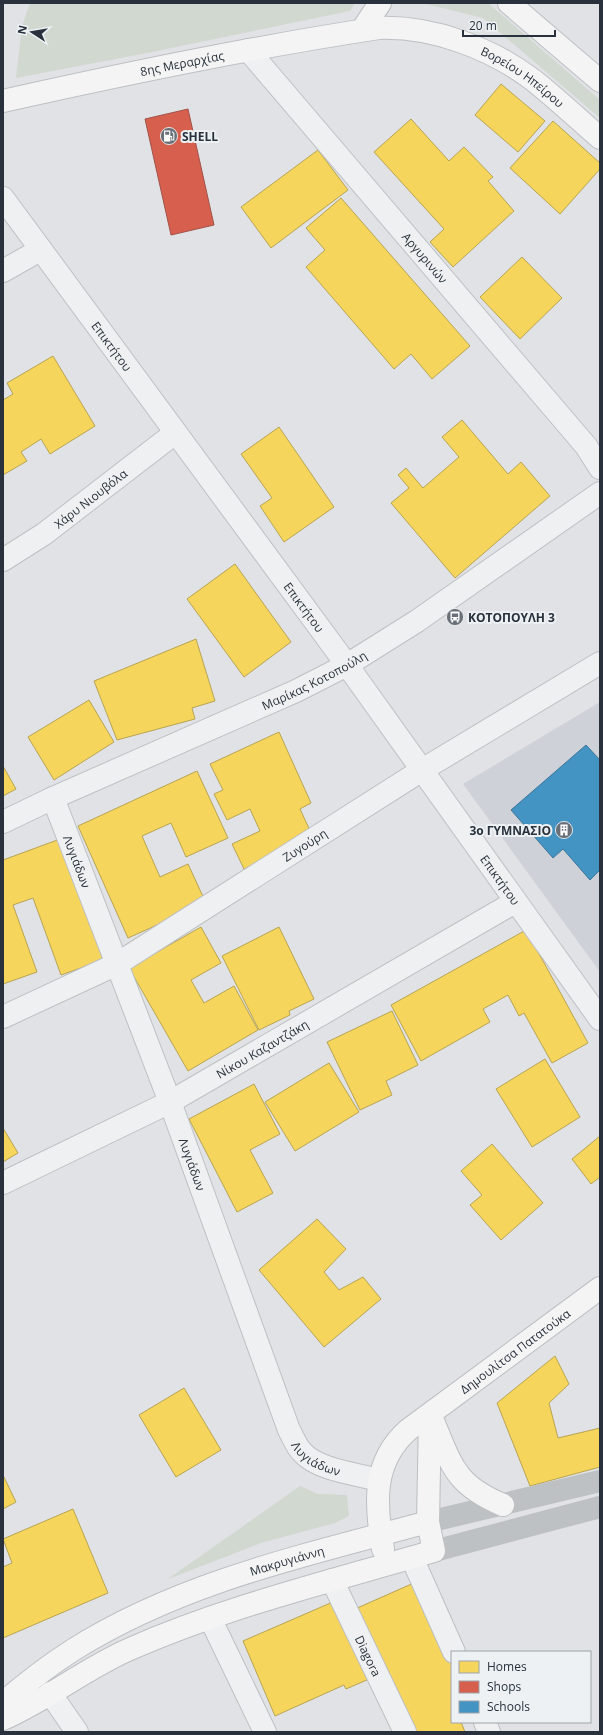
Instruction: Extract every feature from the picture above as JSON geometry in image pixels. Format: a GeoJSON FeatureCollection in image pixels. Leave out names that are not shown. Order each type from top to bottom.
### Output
{"type":"FeatureCollection","features":[{"type":"Feature","properties":{"kind":"main road"},"geometry":{"type":"LineString","coordinates":[[362,30],[380,3]]}},
{"type":"Feature","properties":{"kind":"main road"},"geometry":{"type":"LineString","coordinates":[[509,3],[600,81]]}},
{"type":"Feature","properties":{"kind":"main road","name":"Βορείου Ηπείρου"},"geometry":{"type":"LineString","coordinates":[[362,30],[384,28],[411,29],[475,47],[494,56],[532,79],[600,138]]}},
{"type":"Feature","properties":{"kind":"main road","name":"8ης Μεραρχίας"},"geometry":{"type":"LineString","coordinates":[[3,101],[139,71],[362,30]]}},
{"type":"Feature","properties":{"kind":"main road","name":"Δημουλίτσα Πατατούκα"},"geometry":{"type":"LineString","coordinates":[[386,1564],[381,1535],[379,1480],[383,1464],[395,1442],[430,1414],[600,1288]]}},
{"type":"Feature","properties":{"kind":"main road"},"geometry":{"type":"LineString","coordinates":[[430,1414],[450,1463],[462,1480],[479,1494],[503,1505]]}},
{"type":"Feature","properties":{"kind":"main road"},"geometry":{"type":"LineString","coordinates":[[430,1414],[428,1522],[434,1552]]}},
{"type":"Feature","properties":{"kind":"main road","name":"Μακρυγιάννη"},"geometry":{"type":"LineString","coordinates":[[3,1705],[10,1697],[68,1653],[131,1618],[200,1588],[269,1564],[428,1522],[503,1505],[600,1480]]}},
{"type":"Feature","properties":{"kind":"main road"},"geometry":{"type":"LineString","coordinates":[[3,1719],[104,1661],[178,1629],[257,1602],[386,1564],[600,1507]]}},
{"type":"Feature","properties":{"kind":"street","name":"Αργυρινών"},"geometry":{"type":"LineString","coordinates":[[248,50],[586,446],[600,468]]}},
{"type":"Feature","properties":{"kind":"street","name":"Επικτήτου"},"geometry":{"type":"LineString","coordinates":[[3,198],[347,665],[600,1019]]}},
{"type":"Feature","properties":{"kind":"street"},"geometry":{"type":"LineString","coordinates":[[3,271],[40,250]]}},
{"type":"Feature","properties":{"kind":"street","name":"Χάρυ Νιουβόλα"},"geometry":{"type":"LineString","coordinates":[[3,560],[44,534],[175,433]]}},
{"type":"Feature","properties":{"kind":"street","name":"Μαρίκας Κοτοπούλη"},"geometry":{"type":"LineString","coordinates":[[3,822],[53,798],[296,690],[347,665],[417,621],[600,493]]}},
{"type":"Feature","properties":{"kind":"street","name":"Ζυγούρη"},"geometry":{"type":"LineString","coordinates":[[3,1017],[117,964],[422,770],[600,663]]}},
{"type":"Feature","properties":{"kind":"street","name":"Λυγιάδων"},"geometry":{"type":"LineString","coordinates":[[53,798],[170,1102],[289,1430],[302,1452],[314,1461],[328,1467],[379,1480]]}},
{"type":"Feature","properties":{"kind":"street","name":"Νίκου Καζαντζάκη"},"geometry":{"type":"LineString","coordinates":[[3,1183],[170,1102],[515,902]]}},
{"type":"Feature","properties":{"kind":"street"},"geometry":{"type":"LineString","coordinates":[[412,1558],[454,1651]]}},
{"type":"Feature","properties":{"kind":"street","name":"Diagora"},"geometry":{"type":"LineString","coordinates":[[332,1580],[405,1732]]}},
{"type":"Feature","properties":{"kind":"street"},"geometry":{"type":"LineString","coordinates":[[210,1618],[264,1732]]}},
{"type":"Feature","properties":{"kind":"street"},"geometry":{"type":"LineString","coordinates":[[50,1693],[77,1732]]}},
{"type":"Feature","properties":{"kind":"shaded area"},"geometry":{"type":"Polygon","coordinates":[[[30,3],[355,3],[350,11],[147,53],[16,78],[22,26],[30,3]]]}},
{"type":"Feature","properties":{"kind":"shaded area"},"geometry":{"type":"Polygon","coordinates":[[[422,3],[488,3],[600,100],[600,118],[483,18],[422,3]]]}},
{"type":"Feature","properties":{"kind":"shaded area"},"geometry":{"type":"Polygon","coordinates":[[[600,702],[600,972],[463,784],[600,702]]]}},
{"type":"Feature","properties":{"kind":"shaded area"},"geometry":{"type":"Polygon","coordinates":[[[300,1486],[318,1494],[347,1495],[349,1516],[335,1523],[261,1543],[168,1579],[300,1486]]]}},
{"type":"Feature","properties":{"kind":"building: Homes"},"geometry":{"type":"Polygon","coordinates":[[[501,84],[545,121],[518,152],[475,115],[501,84]]]}},
{"type":"Feature","properties":{"kind":"building: Homes"},"geometry":{"type":"Polygon","coordinates":[[[411,119],[449,161],[464,147],[493,177],[488,181],[514,211],[453,267],[430,242],[444,229],[374,152],[411,119]]]}},
{"type":"Feature","properties":{"kind":"building: Homes"},"geometry":{"type":"Polygon","coordinates":[[[553,121],[600,163],[600,169],[560,214],[510,168],[553,121]]]}},
{"type":"Feature","properties":{"kind":"building: Homes"},"geometry":{"type":"Polygon","coordinates":[[[318,150],[348,190],[271,248],[241,207],[318,150]]]}},
{"type":"Feature","properties":{"kind":"building: Homes"},"geometry":{"type":"Polygon","coordinates":[[[341,198],[470,346],[432,379],[411,354],[394,369],[306,267],[325,250],[306,228],[341,198]]]}},
{"type":"Feature","properties":{"kind":"building: Homes"},"geometry":{"type":"Polygon","coordinates":[[[522,257],[562,298],[520,339],[480,297],[522,257]]]}},
{"type":"Feature","properties":{"kind":"building: Homes"},"geometry":{"type":"Polygon","coordinates":[[[53,356],[95,426],[50,454],[41,439],[21,452],[27,461],[3,475],[3,400],[13,394],[7,383],[53,356]]]}},
{"type":"Feature","properties":{"kind":"building: Homes"},"geometry":{"type":"Polygon","coordinates":[[[462,420],[508,474],[521,462],[550,496],[455,578],[391,503],[409,488],[398,475],[406,468],[423,488],[459,457],[442,437],[462,420]]]}},
{"type":"Feature","properties":{"kind":"building: Homes"},"geometry":{"type":"Polygon","coordinates":[[[279,427],[334,507],[284,542],[260,506],[272,498],[241,454],[279,427]]]}},
{"type":"Feature","properties":{"kind":"building: Homes"},"geometry":{"type":"Polygon","coordinates":[[[235,564],[291,642],[244,677],[187,599],[235,564]]]}},
{"type":"Feature","properties":{"kind":"building: Homes"},"geometry":{"type":"Polygon","coordinates":[[[196,639],[215,701],[192,708],[195,719],[117,740],[94,681],[196,639]]]}},
{"type":"Feature","properties":{"kind":"building: Homes"},"geometry":{"type":"Polygon","coordinates":[[[89,700],[114,742],[54,780],[28,737],[89,700]]]}},
{"type":"Feature","properties":{"kind":"building: Homes"},"geometry":{"type":"Polygon","coordinates":[[[279,732],[311,803],[300,809],[313,837],[244,869],[232,844],[260,831],[250,809],[227,820],[214,794],[223,790],[210,764],[279,732]]]}},
{"type":"Feature","properties":{"kind":"building: Homes"},"geometry":{"type":"Polygon","coordinates":[[[3,766],[16,789],[3,796],[3,766]]]}},
{"type":"Feature","properties":{"kind":"building: Homes"},"geometry":{"type":"Polygon","coordinates":[[[197,771],[228,838],[186,857],[171,823],[142,836],[160,877],[188,864],[206,903],[128,938],[78,826],[197,771]]]}},
{"type":"Feature","properties":{"kind":"building: Homes"},"geometry":{"type":"Polygon","coordinates":[[[60,839],[103,960],[61,975],[33,898],[13,905],[37,972],[3,984],[3,860],[60,839]]]}},
{"type":"Feature","properties":{"kind":"building: Homes"},"geometry":{"type":"Polygon","coordinates":[[[201,927],[221,963],[191,980],[204,1003],[234,986],[258,1030],[188,1071],[129,968],[201,927]]]}},
{"type":"Feature","properties":{"kind":"building: Homes"},"geometry":{"type":"Polygon","coordinates":[[[279,927],[314,999],[289,1011],[290,1015],[259,1030],[222,956],[279,927]]]}},
{"type":"Feature","properties":{"kind":"building: Homes"},"geometry":{"type":"Polygon","coordinates":[[[526,930],[588,1043],[552,1063],[524,1013],[519,1016],[508,995],[483,1009],[490,1022],[421,1061],[391,1005],[526,930]]]}},
{"type":"Feature","properties":{"kind":"building: Homes"},"geometry":{"type":"Polygon","coordinates":[[[392,1011],[418,1065],[386,1081],[392,1095],[360,1110],[327,1042],[392,1011]]]}},
{"type":"Feature","properties":{"kind":"building: Homes"},"geometry":{"type":"Polygon","coordinates":[[[545,1059],[580,1117],[532,1147],[496,1089],[545,1059]]]}},
{"type":"Feature","properties":{"kind":"building: Homes"},"geometry":{"type":"Polygon","coordinates":[[[329,1063],[359,1112],[295,1151],[265,1102],[329,1063]]]}},
{"type":"Feature","properties":{"kind":"building: Homes"},"geometry":{"type":"Polygon","coordinates":[[[254,1084],[280,1134],[250,1150],[273,1193],[237,1212],[189,1119],[254,1084]]]}},
{"type":"Feature","properties":{"kind":"building: Homes"},"geometry":{"type":"Polygon","coordinates":[[[3,1128],[18,1153],[3,1162],[3,1128]]]}},
{"type":"Feature","properties":{"kind":"building: Homes"},"geometry":{"type":"Polygon","coordinates":[[[600,1136],[600,1177],[591,1184],[572,1159],[600,1136]]]}},
{"type":"Feature","properties":{"kind":"building: Homes"},"geometry":{"type":"Polygon","coordinates":[[[492,1144],[543,1203],[501,1240],[470,1205],[482,1195],[461,1171],[492,1144]]]}},
{"type":"Feature","properties":{"kind":"building: Homes"},"geometry":{"type":"Polygon","coordinates":[[[317,1219],[346,1249],[324,1272],[339,1290],[363,1277],[381,1299],[324,1347],[259,1270],[317,1219]]]}},
{"type":"Feature","properties":{"kind":"building: Homes"},"geometry":{"type":"Polygon","coordinates":[[[555,1356],[569,1384],[549,1403],[558,1438],[600,1428],[600,1467],[530,1486],[497,1403],[555,1356]]]}},
{"type":"Feature","properties":{"kind":"building: Homes"},"geometry":{"type":"Polygon","coordinates":[[[184,1388],[221,1450],[176,1477],[139,1415],[184,1388]]]}},
{"type":"Feature","properties":{"kind":"building: Homes"},"geometry":{"type":"Polygon","coordinates":[[[3,1475],[16,1502],[3,1509],[3,1475]]]}},
{"type":"Feature","properties":{"kind":"building: Homes"},"geometry":{"type":"Polygon","coordinates":[[[73,1509],[108,1593],[3,1638],[3,1567],[12,1563],[3,1539],[73,1509]]]}},
{"type":"Feature","properties":{"kind":"building: Homes"},"geometry":{"type":"Polygon","coordinates":[[[416,1582],[451,1661],[451,1723],[461,1723],[465,1732],[410,1732],[355,1609],[416,1582]]]}},
{"type":"Feature","properties":{"kind":"building: Homes"},"geometry":{"type":"Polygon","coordinates":[[[335,1601],[369,1679],[346,1689],[344,1685],[275,1716],[243,1641],[335,1601]]]}},
{"type":"Feature","properties":{"kind":"building: Shops"},"geometry":{"type":"Polygon","coordinates":[[[188,109],[214,225],[171,235],[145,119],[188,109]]]}},
{"type":"Feature","properties":{"kind":"building: Schools","name":"3ο ΓΥΜΝΑΣΙΟ"},"geometry":{"type":"Polygon","coordinates":[[[586,745],[600,760],[600,870],[590,880],[563,849],[553,858],[511,810],[586,745]]]}},
{"type":"Feature","properties":{"kind":"place","name":"SHELL"},"geometry":{"type":"Point","coordinates":[169,136]}},
{"type":"Feature","properties":{"kind":"place","name":"ΚΟΤΟΠΟΥΛΗ 3"},"geometry":{"type":"Point","coordinates":[455,617]}},
{"type":"Feature","properties":{"kind":"place","name":"3ο ΓΥΜΝΑΣΙΟ"},"geometry":{"type":"Point","coordinates":[564,830]}}]}
